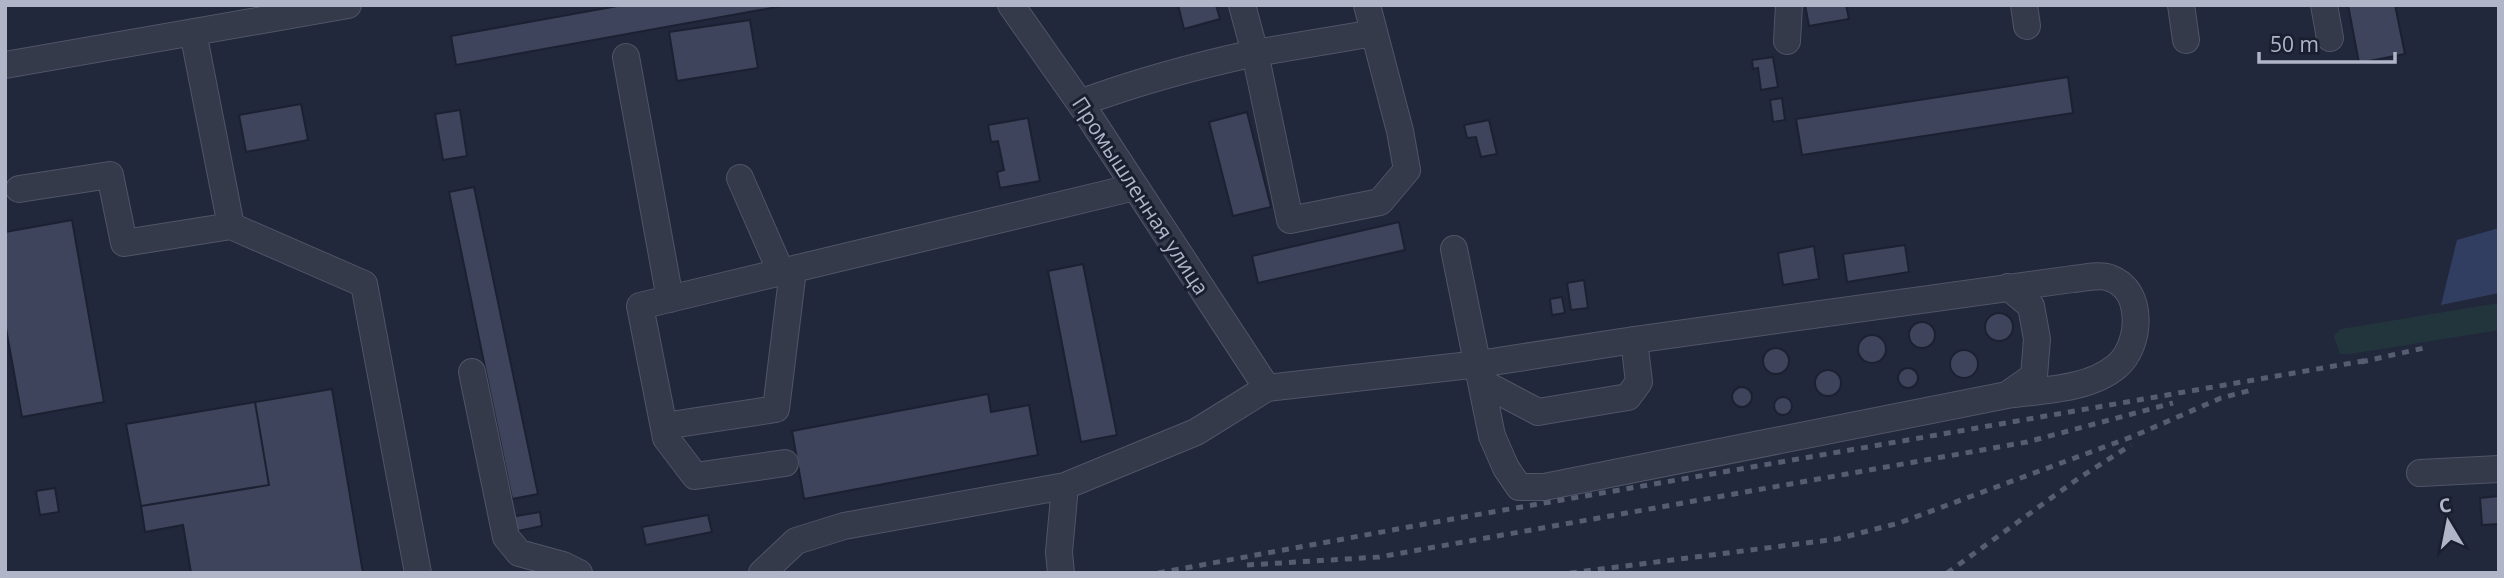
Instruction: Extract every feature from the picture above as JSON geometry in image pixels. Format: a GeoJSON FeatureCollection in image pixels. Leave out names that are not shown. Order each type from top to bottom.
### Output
{"type":"FeatureCollection","features":[{"type":"Feature","properties":{"kind":"street"},"geometry":{"type":"LineString","coordinates":[[5,65],[348,5]]}},
{"type":"Feature","properties":{"kind":"street","name":"Промышленная улица"},"geometry":{"type":"LineString","coordinates":[[1011,5],[1080,103],[1267,388]]}},
{"type":"Feature","properties":{"kind":"street"},"geometry":{"type":"LineString","coordinates":[[1242,5],[1255,53],[1290,220],[1380,202],[1407,170],[1400,131],[1367,5]]}},
{"type":"Feature","properties":{"kind":"street"},"geometry":{"type":"LineString","coordinates":[[1787,41],[1789,5]]}},
{"type":"Feature","properties":{"kind":"street"},"geometry":{"type":"LineString","coordinates":[[2181,5],[2186,40]]}},
{"type":"Feature","properties":{"kind":"street"},"geometry":{"type":"LineString","coordinates":[[2324,5],[2330,38]]}},
{"type":"Feature","properties":{"kind":"street"},"geometry":{"type":"LineString","coordinates":[[193,32],[231,226]]}},
{"type":"Feature","properties":{"kind":"street"},"geometry":{"type":"LineString","coordinates":[[1080,103],[1186,69],[1255,53],[1374,33]]}},
{"type":"Feature","properties":{"kind":"street"},"geometry":{"type":"LineString","coordinates":[[626,57],[670,299]]}},
{"type":"Feature","properties":{"kind":"street"},"geometry":{"type":"LineString","coordinates":[[19,189],[110,175],[124,243],[231,226],[364,284],[418,573]]}},
{"type":"Feature","properties":{"kind":"street"},"geometry":{"type":"LineString","coordinates":[[664,426],[776,409],[787,271],[740,178]]}},
{"type":"Feature","properties":{"kind":"street"},"geometry":{"type":"LineString","coordinates":[[785,463],[695,476],[666,438],[640,306],[1135,187]]}},
{"type":"Feature","properties":{"kind":"street"},"geometry":{"type":"LineString","coordinates":[[764,571],[796,541],[844,526],[1065,486],[1196,432],[1267,388],[1481,373],[1634,340],[2008,287],[2109,277],[2126,288],[2134,303],[2136,319],[2128,352],[2118,366],[2099,378],[2070,386],[2007,395],[1544,487],[1519,487],[1506,468],[1492,436],[1481,373],[1454,249]]}},
{"type":"Feature","properties":{"kind":"street"},"geometry":{"type":"LineString","coordinates":[[2007,395],[2034,376],[2037,339],[2031,306],[2008,287]]}},
{"type":"Feature","properties":{"kind":"street"},"geometry":{"type":"LineString","coordinates":[[1481,373],[1538,412],[1628,397],[1639,382],[1634,340]]}},
{"type":"Feature","properties":{"kind":"street"},"geometry":{"type":"LineString","coordinates":[[472,372],[506,537],[519,553],[563,565],[579,573]]}},
{"type":"Feature","properties":{"kind":"street"},"geometry":{"type":"LineString","coordinates":[[2420,473],[2499,469]]}},
{"type":"Feature","properties":{"kind":"street"},"geometry":{"type":"LineString","coordinates":[[1061,573],[1059,552],[1065,486]]}},
{"type":"Feature","properties":{"kind":"shaded area"},"geometry":{"type":"Polygon","coordinates":[[[2499,303],[2499,330],[2350,354],[2340,354],[2334,336],[2341,329],[2499,303]]]}},
{"type":"Feature","properties":{"kind":"water"},"geometry":{"type":"Polygon","coordinates":[[[2499,228],[2499,293],[2441,305],[2457,240],[2499,228]]]}},
{"type":"Feature","properties":{"kind":"building"},"geometry":{"type":"Polygon","coordinates":[[[623,5],[788,5],[456,65],[451,36],[623,5]]]}},
{"type":"Feature","properties":{"kind":"building"},"geometry":{"type":"Polygon","coordinates":[[[1178,5],[1216,5],[1220,19],[1184,29],[1178,5]]]}},
{"type":"Feature","properties":{"kind":"building"},"geometry":{"type":"Polygon","coordinates":[[[1805,5],[1846,5],[1849,19],[1809,26],[1805,5]]]}},
{"type":"Feature","properties":{"kind":"building"},"geometry":{"type":"Polygon","coordinates":[[[2348,5],[2395,5],[2405,54],[2359,63],[2348,5]]]}},
{"type":"Feature","properties":{"kind":"building"},"geometry":{"type":"Polygon","coordinates":[[[750,20],[758,68],[677,81],[669,32],[750,20]]]}},
{"type":"Feature","properties":{"kind":"building"},"geometry":{"type":"Polygon","coordinates":[[[1773,57],[1778,87],[1761,90],[1758,68],[1753,69],[1752,60],[1773,57]]]}},
{"type":"Feature","properties":{"kind":"building"},"geometry":{"type":"Polygon","coordinates":[[[2068,77],[2073,113],[1802,155],[1796,119],[2068,77]]]}},
{"type":"Feature","properties":{"kind":"building"},"geometry":{"type":"Polygon","coordinates":[[[1782,98],[1785,120],[1773,122],[1770,100],[1782,98]]]}},
{"type":"Feature","properties":{"kind":"building"},"geometry":{"type":"Polygon","coordinates":[[[301,104],[308,140],[246,152],[239,115],[301,104]]]}},
{"type":"Feature","properties":{"kind":"building"},"geometry":{"type":"Polygon","coordinates":[[[460,110],[467,156],[443,160],[435,114],[460,110]]]}},
{"type":"Feature","properties":{"kind":"building"},"geometry":{"type":"Polygon","coordinates":[[[1247,112],[1271,207],[1233,216],[1209,122],[1247,112]]]}},
{"type":"Feature","properties":{"kind":"building"},"geometry":{"type":"Polygon","coordinates":[[[1028,118],[1040,181],[1000,188],[997,172],[1004,170],[998,141],[991,142],[988,125],[1028,118]]]}},
{"type":"Feature","properties":{"kind":"building"},"geometry":{"type":"Polygon","coordinates":[[[1489,120],[1497,154],[1481,157],[1476,137],[1467,138],[1464,125],[1489,120]]]}},
{"type":"Feature","properties":{"kind":"building"},"geometry":{"type":"Polygon","coordinates":[[[474,187],[538,494],[512,499],[449,192],[474,187]]]}},
{"type":"Feature","properties":{"kind":"building"},"geometry":{"type":"Polygon","coordinates":[[[72,220],[104,402],[22,417],[5,323],[5,232],[72,220]]]}},
{"type":"Feature","properties":{"kind":"building"},"geometry":{"type":"Polygon","coordinates":[[[1399,222],[1405,250],[1258,283],[1252,256],[1399,222]]]}},
{"type":"Feature","properties":{"kind":"building"},"geometry":{"type":"Polygon","coordinates":[[[1905,245],[1909,272],[1847,282],[1843,254],[1905,245]]]}},
{"type":"Feature","properties":{"kind":"building"},"geometry":{"type":"Polygon","coordinates":[[[1814,246],[1819,279],[1783,285],[1778,253],[1814,246]]]}},
{"type":"Feature","properties":{"kind":"building"},"geometry":{"type":"Polygon","coordinates":[[[1083,264],[1117,435],[1081,442],[1048,271],[1083,264]]]}},
{"type":"Feature","properties":{"kind":"building"},"geometry":{"type":"Polygon","coordinates":[[[1584,280],[1588,308],[1571,310],[1567,283],[1584,280]]]}},
{"type":"Feature","properties":{"kind":"building"},"geometry":{"type":"Polygon","coordinates":[[[1562,297],[1565,313],[1552,315],[1550,299],[1562,297]]]}},
{"type":"Feature","properties":{"kind":"building"},"geometry":{"type":"Polygon","coordinates":[[[1999,313],[2009,317],[2013,327],[2009,337],[1999,341],[1989,337],[1985,327],[1989,317],[1999,313]]]}},
{"type":"Feature","properties":{"kind":"building"},"geometry":{"type":"Polygon","coordinates":[[[1922,322],[1931,326],[1935,335],[1931,344],[1922,348],[1913,344],[1909,335],[1913,326],[1922,322]]]}},
{"type":"Feature","properties":{"kind":"building"},"geometry":{"type":"Polygon","coordinates":[[[1872,335],[1882,339],[1886,349],[1882,359],[1872,363],[1862,359],[1858,349],[1862,339],[1872,335]]]}},
{"type":"Feature","properties":{"kind":"building"},"geometry":{"type":"Polygon","coordinates":[[[1776,348],[1785,352],[1789,361],[1785,370],[1776,374],[1767,370],[1763,361],[1767,352],[1776,348]]]}},
{"type":"Feature","properties":{"kind":"building"},"geometry":{"type":"Polygon","coordinates":[[[1964,350],[1974,354],[1978,364],[1974,374],[1964,378],[1954,374],[1950,364],[1954,354],[1964,350]]]}},
{"type":"Feature","properties":{"kind":"building"},"geometry":{"type":"Polygon","coordinates":[[[1904,368],[1912,368],[1918,378],[1912,388],[1904,388],[1898,382],[1898,374],[1904,368]]]}},
{"type":"Feature","properties":{"kind":"building"},"geometry":{"type":"Polygon","coordinates":[[[1828,370],[1837,374],[1841,383],[1837,392],[1828,396],[1819,392],[1815,383],[1819,374],[1828,370]]]}},
{"type":"Feature","properties":{"kind":"building"},"geometry":{"type":"Polygon","coordinates":[[[1738,387],[1746,387],[1752,397],[1746,407],[1738,407],[1732,401],[1732,393],[1738,387]]]}},
{"type":"Feature","properties":{"kind":"building"},"geometry":{"type":"Polygon","coordinates":[[[332,389],[363,573],[191,573],[183,525],[145,532],[141,506],[269,485],[255,402],[332,389]]]}},
{"type":"Feature","properties":{"kind":"building"},"geometry":{"type":"Polygon","coordinates":[[[988,394],[991,412],[1029,405],[1038,455],[804,499],[792,431],[988,394]]]}},
{"type":"Feature","properties":{"kind":"building"},"geometry":{"type":"Polygon","coordinates":[[[1779,397],[1787,397],[1792,406],[1790,413],[1779,415],[1774,410],[1774,402],[1779,397]]]}},
{"type":"Feature","properties":{"kind":"building"},"geometry":{"type":"Polygon","coordinates":[[[255,402],[269,485],[141,506],[126,424],[255,402]]]}},
{"type":"Feature","properties":{"kind":"building"},"geometry":{"type":"Polygon","coordinates":[[[55,488],[59,512],[40,515],[36,491],[55,488]]]}},
{"type":"Feature","properties":{"kind":"building"},"geometry":{"type":"Polygon","coordinates":[[[2499,496],[2499,524],[2482,525],[2480,498],[2499,496]]]}},
{"type":"Feature","properties":{"kind":"building"},"geometry":{"type":"Polygon","coordinates":[[[540,512],[542,526],[513,532],[510,517],[540,512]]]}},
{"type":"Feature","properties":{"kind":"building"},"geometry":{"type":"Polygon","coordinates":[[[708,515],[712,532],[646,545],[642,527],[708,515]]]}},
{"type":"Feature","properties":{"kind":"railway"},"geometry":{"type":"LineString","coordinates":[[2361,362],[2424,348]]}},
{"type":"Feature","properties":{"kind":"railway"},"geometry":{"type":"LineString","coordinates":[[1158,573],[1458,518],[2369,360]]}},
{"type":"Feature","properties":{"kind":"railway"},"geometry":{"type":"LineString","coordinates":[[1570,573],[1837,539],[1899,523],[2134,436],[2221,398],[2252,390]]}},
{"type":"Feature","properties":{"kind":"railway"},"geometry":{"type":"LineString","coordinates":[[1247,565],[1379,557],[2027,442],[2173,403]]}},
{"type":"Feature","properties":{"kind":"railway"},"geometry":{"type":"LineString","coordinates":[[1947,573],[2079,478],[2131,445]]}}]}
